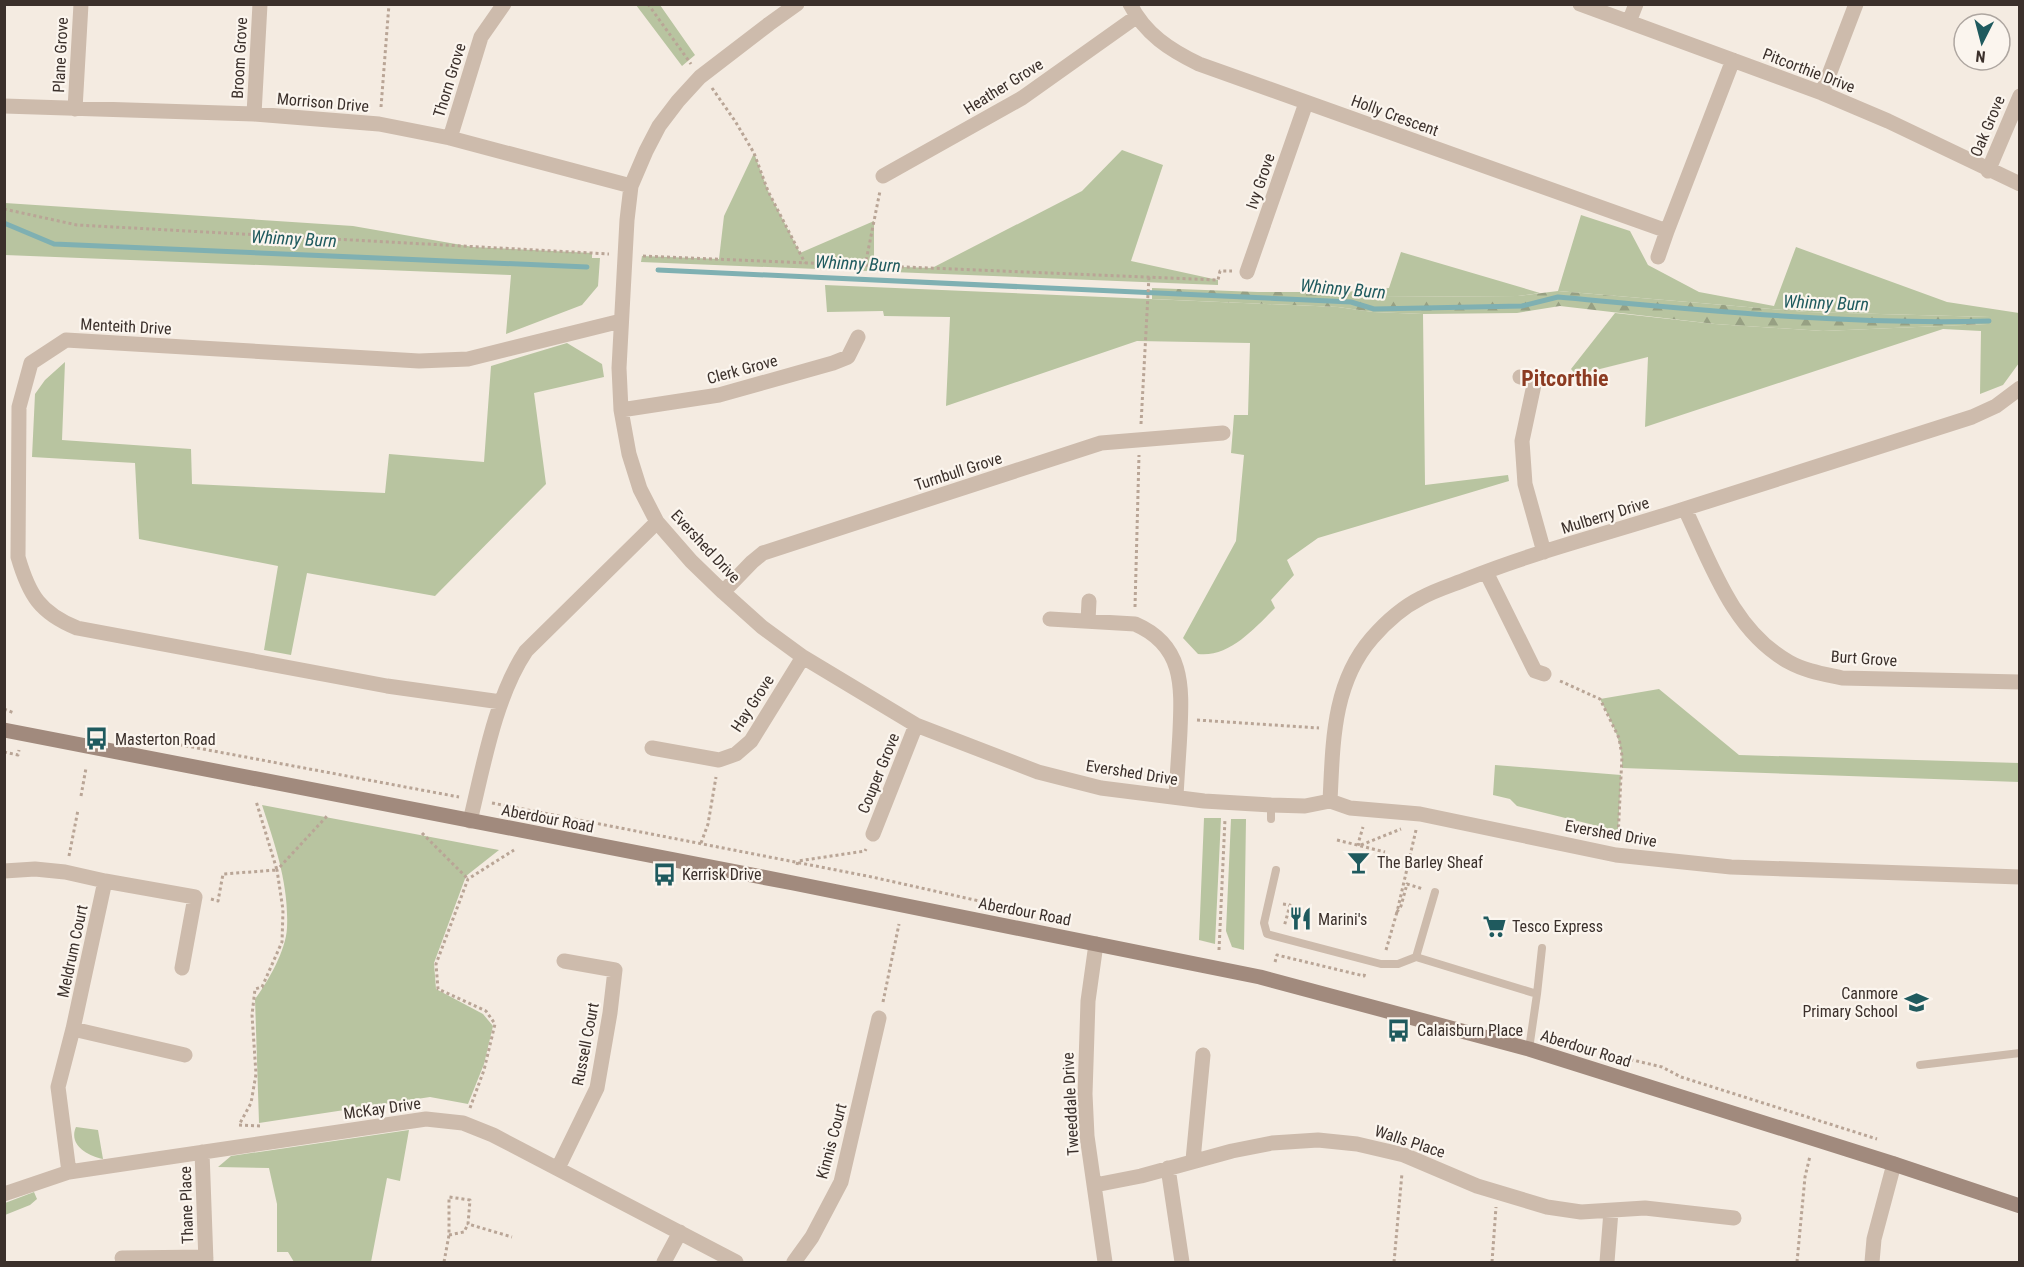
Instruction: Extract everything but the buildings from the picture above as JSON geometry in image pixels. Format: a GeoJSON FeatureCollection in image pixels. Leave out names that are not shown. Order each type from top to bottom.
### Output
{"type":"FeatureCollection","features":[{"type":"Feature","properties":{"kind":"main road","name":"Aberdour Road"},"geometry":{"type":"LineString","coordinates":[[4,730],[793,883],[1260,977],[1529,1049],[1894,1164],[2019,1206]]}},
{"type":"Feature","properties":{"kind":"street","name":"Plane Grove"},"geometry":{"type":"LineString","coordinates":[[75,109],[81,4]]}},
{"type":"Feature","properties":{"kind":"street","name":"Broom Grove"},"geometry":{"type":"LineString","coordinates":[[254,114],[260,4]]}},
{"type":"Feature","properties":{"kind":"street","name":"Thorn Grove"},"geometry":{"type":"LineString","coordinates":[[450,138],[481,37],[504,4]]}},
{"type":"Feature","properties":{"kind":"street"},"geometry":{"type":"LineString","coordinates":[[631,186],[659,126],[678,101],[702,76],[797,4]]}},
{"type":"Feature","properties":{"kind":"street","name":"Pitcorthie Drive"},"geometry":{"type":"LineString","coordinates":[[1580,4],[1822,93],[1888,121],[2019,184]]}},
{"type":"Feature","properties":{"kind":"street"},"geometry":{"type":"LineString","coordinates":[[1629,22],[1636,4]]}},
{"type":"Feature","properties":{"kind":"street"},"geometry":{"type":"LineString","coordinates":[[1822,93],[1856,4]]}},
{"type":"Feature","properties":{"kind":"street","name":"Holly Crescent"},"geometry":{"type":"LineString","coordinates":[[1133,11],[1155,38],[1178,54],[1199,64],[1667,231]]}},
{"type":"Feature","properties":{"kind":"street","name":"Heather Grove"},"geometry":{"type":"LineString","coordinates":[[883,176],[1022,98],[1133,11]]}},
{"type":"Feature","properties":{"kind":"street"},"geometry":{"type":"LineString","coordinates":[[1658,257],[1733,60]]}},
{"type":"Feature","properties":{"kind":"street","name":"Oak Grove"},"geometry":{"type":"LineString","coordinates":[[1988,171],[2019,96]]}},
{"type":"Feature","properties":{"kind":"street","name":"Ivy Grove"},"geometry":{"type":"LineString","coordinates":[[1247,272],[1306,103]]}},
{"type":"Feature","properties":{"kind":"street","name":"Morrison Drive"},"geometry":{"type":"LineString","coordinates":[[4,106],[254,114],[379,124],[450,138],[631,186]]}},
{"type":"Feature","properties":{"kind":"street","name":"Evershed Drive"},"geometry":{"type":"LineString","coordinates":[[631,186],[621,321],[619,368],[621,410],[629,454],[657,522],[691,561],[762,627],[803,657],[916,725],[1038,772],[1101,788],[1225,802],[1271,812],[1330,801],[1350,807],[1413,813],[1616,855],[1731,867],[2019,877]]}},
{"type":"Feature","properties":{"kind":"street","name":"Menteith Drive"},"geometry":{"type":"LineString","coordinates":[[501,702],[387,686],[77,628],[45,611],[33,597],[18,557],[19,407],[31,363],[66,340],[419,361],[468,359],[621,321]]}},
{"type":"Feature","properties":{"kind":"street","name":"Clerk Grove"},"geometry":{"type":"LineString","coordinates":[[621,410],[719,395],[833,363],[848,357],[858,337]]}},
{"type":"Feature","properties":{"kind":"street"},"geometry":{"type":"LineString","coordinates":[[1535,379],[1522,441],[1525,484],[1544,552]]}},
{"type":"Feature","properties":{"kind":"street","name":"Mulberry Drive"},"geometry":{"type":"LineString","coordinates":[[1330,801],[1333,729],[1341,696],[1353,664],[1372,638],[1395,616],[1421,598],[1544,552],[1972,417],[1996,406],[2019,388]]}},
{"type":"Feature","properties":{"kind":"street","name":"Turnbull Grove"},"geometry":{"type":"LineString","coordinates":[[723,592],[763,553],[1101,443],[1223,433]]}},
{"type":"Feature","properties":{"kind":"street","name":"Burt Grove"},"geometry":{"type":"LineString","coordinates":[[1685,509],[1727,598],[1746,625],[1767,647],[1790,662],[1816,672],[1842,678],[2019,682]]}},
{"type":"Feature","properties":{"kind":"street"},"geometry":{"type":"LineString","coordinates":[[470,821],[501,702],[526,651],[657,522]]}},
{"type":"Feature","properties":{"kind":"street"},"geometry":{"type":"LineString","coordinates":[[1486,572],[1535,671],[1544,674]]}},
{"type":"Feature","properties":{"kind":"street"},"geometry":{"type":"LineString","coordinates":[[1088,621],[1089,601]]}},
{"type":"Feature","properties":{"kind":"street"},"geometry":{"type":"LineString","coordinates":[[1050,619],[1135,624],[1147,629],[1165,646],[1178,667],[1182,689],[1176,797]]}},
{"type":"Feature","properties":{"kind":"street","name":"Hay Grove"},"geometry":{"type":"LineString","coordinates":[[719,760],[736,754],[751,741],[803,657]]}},
{"type":"Feature","properties":{"kind":"street","name":"Couper Grove"},"geometry":{"type":"LineString","coordinates":[[873,834],[916,725]]}},
{"type":"Feature","properties":{"kind":"street"},"geometry":{"type":"LineString","coordinates":[[652,748],[719,760]]}},
{"type":"Feature","properties":{"kind":"street"},"geometry":{"type":"LineString","coordinates":[[4,871],[35,869],[65,872],[195,897],[182,968]]}},
{"type":"Feature","properties":{"kind":"street","name":"Meldrum Court"},"geometry":{"type":"LineString","coordinates":[[69,1172],[58,1087],[105,881]]}},
{"type":"Feature","properties":{"kind":"street","name":"Tweeddale Drive"},"geometry":{"type":"LineString","coordinates":[[1096,944],[1088,1001],[1085,1094],[1087,1136],[1105,1263]]}},
{"type":"Feature","properties":{"kind":"street","name":"Russell Court"},"geometry":{"type":"LineString","coordinates":[[558,1168],[597,1088],[615,970],[564,960]]}},
{"type":"Feature","properties":{"kind":"street","name":"Kinnis Court"},"geometry":{"type":"LineString","coordinates":[[794,1263],[812,1237],[842,1182],[879,1018]]}},
{"type":"Feature","properties":{"kind":"street"},"geometry":{"type":"LineString","coordinates":[[73,1029],[185,1055]]}},
{"type":"Feature","properties":{"kind":"street"},"geometry":{"type":"LineString","coordinates":[[1193,1160],[1203,1055]]}},
{"type":"Feature","properties":{"kind":"street","name":"McKay Drive"},"geometry":{"type":"LineString","coordinates":[[4,1194],[69,1172],[426,1119],[463,1124],[493,1136],[736,1263]]}},
{"type":"Feature","properties":{"kind":"street","name":"Walls Place"},"geometry":{"type":"LineString","coordinates":[[1095,1185],[1272,1143],[1318,1140],[1357,1144],[1404,1155],[1477,1186],[1547,1207],[1581,1212],[1645,1208],[1734,1218]]}},
{"type":"Feature","properties":{"kind":"street","name":"Thane Place"},"geometry":{"type":"LineString","coordinates":[[122,1258],[206,1260],[202,1152]]}},
{"type":"Feature","properties":{"kind":"street"},"geometry":{"type":"LineString","coordinates":[[1872,1263],[1874,1239],[1894,1164]]}},
{"type":"Feature","properties":{"kind":"street"},"geometry":{"type":"LineString","coordinates":[[1168,1168],[1182,1263]]}},
{"type":"Feature","properties":{"kind":"street"},"geometry":{"type":"LineString","coordinates":[[1607,1263],[1611,1211]]}},
{"type":"Feature","properties":{"kind":"street"},"geometry":{"type":"LineString","coordinates":[[664,1263],[680,1232]]}},
{"type":"Feature","properties":{"kind":"lane"},"geometry":{"type":"LineString","coordinates":[[1276,870],[1264,923],[1267,934],[1381,964],[1398,964],[1416,957],[1538,994]]}},
{"type":"Feature","properties":{"kind":"lane"},"geometry":{"type":"LineString","coordinates":[[1416,957],[1434,892]]}},
{"type":"Feature","properties":{"kind":"lane"},"geometry":{"type":"LineString","coordinates":[[1529,1049],[1538,994],[1542,948]]}},
{"type":"Feature","properties":{"kind":"lane"},"geometry":{"type":"LineString","coordinates":[[1920,1065],[2019,1053]]}},
{"type":"Feature","properties":{"kind":"path"},"geometry":{"type":"LineString","coordinates":[[379,124],[389,4]]}},
{"type":"Feature","properties":{"kind":"path"},"geometry":{"type":"LineString","coordinates":[[648,4],[735,121],[754,153],[768,191],[805,263]]}},
{"type":"Feature","properties":{"kind":"path"},"geometry":{"type":"LineString","coordinates":[[865,266],[883,176]]}},
{"type":"Feature","properties":{"kind":"path"},"geometry":{"type":"LineString","coordinates":[[4,209],[77,225],[625,254]]}},
{"type":"Feature","properties":{"kind":"path"},"geometry":{"type":"LineString","coordinates":[[642,256],[1218,280],[1220,271],[1247,272]]}},
{"type":"Feature","properties":{"kind":"path"},"geometry":{"type":"LineString","coordinates":[[1140,440],[1149,276]]}},
{"type":"Feature","properties":{"kind":"path"},"geometry":{"type":"LineString","coordinates":[[1135,624],[1139,461]]}},
{"type":"Feature","properties":{"kind":"path"},"geometry":{"type":"LineString","coordinates":[[1544,674],[1600,699],[1619,738],[1622,762],[1616,855]]}},
{"type":"Feature","properties":{"kind":"path"},"geometry":{"type":"LineString","coordinates":[[1181,719],[1333,729]]}},
{"type":"Feature","properties":{"kind":"path"},"geometry":{"type":"LineString","coordinates":[[4,752],[18,755]]}},
{"type":"Feature","properties":{"kind":"path"},"geometry":{"type":"LineString","coordinates":[[694,864],[708,824],[719,760]]}},
{"type":"Feature","properties":{"kind":"path"},"geometry":{"type":"LineString","coordinates":[[81,796],[86,768]]}},
{"type":"Feature","properties":{"kind":"path"},"geometry":{"type":"LineString","coordinates":[[256,801],[277,870],[283,910],[282,942],[262,987],[255,989],[252,1016],[256,1074],[250,1103],[239,1125],[260,1125],[262,1143]]}},
{"type":"Feature","properties":{"kind":"path"},"geometry":{"type":"LineString","coordinates":[[1219,950],[1225,802]]}},
{"type":"Feature","properties":{"kind":"path"},"geometry":{"type":"LineString","coordinates":[[1361,846],[1368,809]]}},
{"type":"Feature","properties":{"kind":"path"},"geometry":{"type":"LineString","coordinates":[[65,872],[78,810]]}},
{"type":"Feature","properties":{"kind":"path"},"geometry":{"type":"LineString","coordinates":[[1361,846],[1401,830],[1413,813]]}},
{"type":"Feature","properties":{"kind":"path"},"geometry":{"type":"LineString","coordinates":[[1385,954],[1396,912],[1413,813]]}},
{"type":"Feature","properties":{"kind":"path"},"geometry":{"type":"LineString","coordinates":[[195,897],[218,900],[223,874],[277,870],[328,815]]}},
{"type":"Feature","properties":{"kind":"path"},"geometry":{"type":"LineString","coordinates":[[422,833],[468,879]]}},
{"type":"Feature","properties":{"kind":"path"},"geometry":{"type":"LineString","coordinates":[[793,883],[798,861],[865,851],[873,834]]}},
{"type":"Feature","properties":{"kind":"path"},"geometry":{"type":"LineString","coordinates":[[1337,840],[1385,852]]}},
{"type":"Feature","properties":{"kind":"path"},"geometry":{"type":"LineString","coordinates":[[463,1124],[484,1070],[495,1024],[486,1011],[438,989],[436,964],[468,879],[514,850]]}},
{"type":"Feature","properties":{"kind":"path"},"geometry":{"type":"LineString","coordinates":[[1396,912],[1401,906],[1407,884],[1434,892]]}},
{"type":"Feature","properties":{"kind":"path"},"geometry":{"type":"LineString","coordinates":[[1269,900],[1290,905],[1284,927]]}},
{"type":"Feature","properties":{"kind":"path"},"geometry":{"type":"LineString","coordinates":[[879,1018],[899,924]]}},
{"type":"Feature","properties":{"kind":"path"},"geometry":{"type":"LineString","coordinates":[[1532,1030],[1662,1067],[1681,1077],[1885,1142]]}},
{"type":"Feature","properties":{"kind":"path"},"geometry":{"type":"LineString","coordinates":[[1797,1263],[1805,1177],[1810,1156]]}},
{"type":"Feature","properties":{"kind":"path"},"geometry":{"type":"LineString","coordinates":[[1394,1263],[1402,1173]]}},
{"type":"Feature","properties":{"kind":"path"},"geometry":{"type":"LineString","coordinates":[[444,1263],[448,1235],[449,1197],[470,1200],[468,1224],[464,1232],[448,1235]]}},
{"type":"Feature","properties":{"kind":"path"},"geometry":{"type":"LineString","coordinates":[[1492,1263],[1496,1207]]}},
{"type":"Feature","properties":{"kind":"path"},"geometry":{"type":"LineString","coordinates":[[468,1224],[512,1237]]}},
{"type":"Feature","properties":{"kind":"green space"},"geometry":{"type":"Polygon","coordinates":[[[636,5],[660,5],[695,55],[682,66],[636,5]]]}},
{"type":"Feature","properties":{"kind":"green space"},"geometry":{"type":"Polygon","coordinates":[[[1122,150],[1163,165],[1131,261],[1218,280],[1218,285],[641,262],[642,256],[719,259],[724,216],[754,153],[768,191],[800,253],[874,221],[874,266],[932,268],[1082,191],[1122,150]]]}},
{"type":"Feature","properties":{"kind":"green space"},"geometry":{"type":"Polygon","coordinates":[[[5,203],[353,226],[473,247],[592,253],[592,258],[600,258],[598,286],[582,305],[506,334],[511,275],[5,255],[5,203]]]}},
{"type":"Feature","properties":{"kind":"green space"},"geometry":{"type":"Polygon","coordinates":[[[1581,215],[1630,231],[1648,265],[1699,292],[1774,306],[1796,247],[1947,302],[2019,313],[2019,363],[2003,385],[1980,394],[1981,331],[1943,329],[1645,427],[1648,357],[1576,375],[1571,369],[1615,313],[1715,324],[1823,331],[1987,324],[1990,317],[1807,312],[1558,291],[1581,215]]]}},
{"type":"Feature","properties":{"kind":"green space"},"geometry":{"type":"Polygon","coordinates":[[[1401,252],[1540,293],[1518,296],[1376,297],[1345,292],[1389,288],[1401,252]]]}},
{"type":"Feature","properties":{"kind":"green space"},"geometry":{"type":"Polygon","coordinates":[[[825,285],[1338,307],[1373,312],[1423,314],[1425,485],[1508,475],[1509,481],[1318,538],[1287,560],[1294,575],[1271,600],[1275,608],[1259,624],[1231,646],[1209,654],[1198,654],[1183,638],[1236,541],[1244,455],[1231,453],[1234,415],[1248,415],[1250,343],[1137,341],[946,406],[950,317],[884,316],[883,311],[827,312],[825,285]]]}},
{"type":"Feature","properties":{"kind":"green space"},"geometry":{"type":"Polygon","coordinates":[[[1152,288],[1258,292],[1345,292],[1376,297],[1518,296],[1558,291],[1807,312],[1991,317],[1988,324],[1823,331],[1715,324],[1560,306],[1517,313],[1423,314],[1373,312],[1338,307],[1152,299],[1152,288]]]}},
{"type":"Feature","properties":{"kind":"green space"},"geometry":{"type":"Polygon","coordinates":[[[567,343],[602,364],[604,377],[534,393],[546,484],[435,596],[307,573],[291,655],[264,650],[278,566],[139,539],[135,463],[32,457],[35,394],[45,380],[65,362],[62,440],[191,449],[192,484],[385,493],[389,454],[484,462],[491,366],[567,343]]]}},
{"type":"Feature","properties":{"kind":"green space"},"geometry":{"type":"Polygon","coordinates":[[[1659,689],[1739,755],[2019,763],[2019,782],[1622,768],[1619,741],[1600,699],[1659,689]]]}},
{"type":"Feature","properties":{"kind":"green space"},"geometry":{"type":"Polygon","coordinates":[[[1495,765],[1621,775],[1618,831],[1517,806],[1510,799],[1493,795],[1495,765]]]}},
{"type":"Feature","properties":{"kind":"green space"},"geometry":{"type":"Polygon","coordinates":[[[262,805],[499,850],[466,876],[434,963],[436,989],[483,1014],[493,1026],[484,1064],[468,1104],[430,1097],[259,1123],[255,999],[276,965],[287,928],[283,880],[262,805]]]}},
{"type":"Feature","properties":{"kind":"green space"},"geometry":{"type":"Polygon","coordinates":[[[1204,818],[1221,818],[1215,944],[1199,940],[1204,818]]]}},
{"type":"Feature","properties":{"kind":"green space"},"geometry":{"type":"Polygon","coordinates":[[[1231,819],[1246,819],[1244,950],[1232,947],[1226,931],[1231,819]]]}},
{"type":"Feature","properties":{"kind":"green space"},"geometry":{"type":"Polygon","coordinates":[[[76,1127],[98,1130],[103,1159],[81,1149],[75,1139],[76,1127]]]}},
{"type":"Feature","properties":{"kind":"green space"},"geometry":{"type":"Polygon","coordinates":[[[409,1130],[400,1181],[387,1178],[371,1262],[294,1262],[288,1252],[277,1252],[277,1204],[269,1168],[218,1167],[231,1156],[409,1130]]]}},
{"type":"Feature","properties":{"kind":"green space"},"geometry":{"type":"Polygon","coordinates":[[[34,1192],[37,1199],[30,1205],[5,1215],[5,1203],[34,1192]]]}},
{"type":"Feature","properties":{"kind":"waterway","name":"Whinny Burn"},"geometry":{"type":"LineString","coordinates":[[4,223],[54,244],[587,267]]}},
{"type":"Feature","properties":{"kind":"waterway","name":"Whinny Burn"},"geometry":{"type":"LineString","coordinates":[[658,270],[1351,302],[1374,309],[1522,306],[1558,297],[1827,319],[1989,321]]}},
{"type":"Feature","properties":{"kind":"place","name":"Masterton Road"},"geometry":{"type":"Point","coordinates":[97,739]}},
{"type":"Feature","properties":{"kind":"place","name":"The Barley Sheaf"},"geometry":{"type":"Point","coordinates":[1359,862]}},
{"type":"Feature","properties":{"kind":"place","name":"Kerrisk Drive"},"geometry":{"type":"Point","coordinates":[664,874]}},
{"type":"Feature","properties":{"kind":"place","name":"Marini's"},"geometry":{"type":"Point","coordinates":[1300,919]}},
{"type":"Feature","properties":{"kind":"place","name":"Tesco Express"},"geometry":{"type":"Point","coordinates":[1494,926]}},
{"type":"Feature","properties":{"kind":"place","name":"Canmore Primary School"},"geometry":{"type":"Point","coordinates":[1916,1002]}},
{"type":"Feature","properties":{"kind":"place","name":"Calaisburn Place"},"geometry":{"type":"Point","coordinates":[1399,1030]}},
{"type":"Feature","properties":{"kind":"district","name":"Pitcorthie"},"geometry":{"type":"Point","coordinates":[1565,378]}}]}
